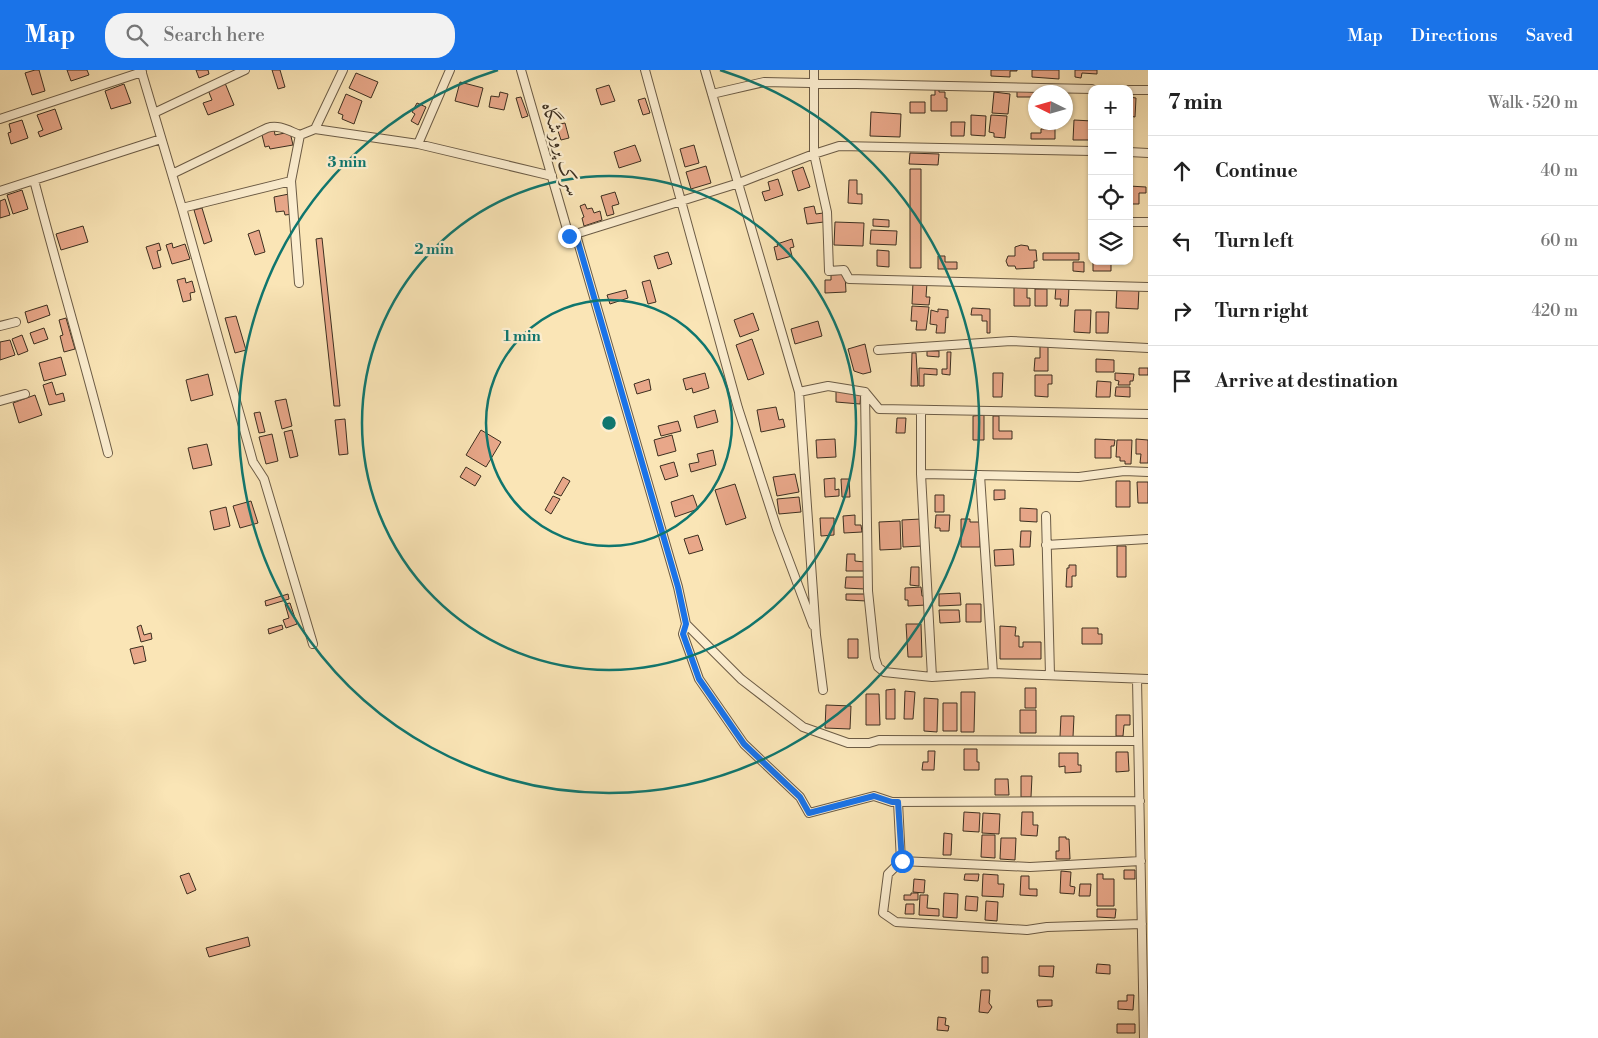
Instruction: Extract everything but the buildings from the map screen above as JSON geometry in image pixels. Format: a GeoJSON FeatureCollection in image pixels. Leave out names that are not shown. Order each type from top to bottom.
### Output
{"type":"FeatureCollection","features":[{"type":"Feature","properties":{"kind":"street"},"geometry":{"type":"LineString","coordinates":[[154,113],[246,70]]}},
{"type":"Feature","properties":{"kind":"street"},"geometry":{"type":"LineString","coordinates":[[315,129],[343,70]]}},
{"type":"Feature","properties":{"kind":"street"},"geometry":{"type":"LineString","coordinates":[[418,144],[450,70]]}},
{"type":"Feature","properties":{"kind":"street","name":"سرک پرورشگاه"},"geometry":{"type":"LineString","coordinates":[[521,70],[552,176],[573,236],[678,587],[686,624],[683,634],[699,679],[744,744],[800,797],[809,813],[874,796],[898,802]]}},
{"type":"Feature","properties":{"kind":"street"},"geometry":{"type":"LineString","coordinates":[[645,70],[738,408],[777,529],[816,635]]}},
{"type":"Feature","properties":{"kind":"street"},"geometry":{"type":"LineString","coordinates":[[705,70],[799,392],[816,635],[823,690]]}},
{"type":"Feature","properties":{"kind":"street"},"geometry":{"type":"LineString","coordinates":[[814,70],[814,154],[828,212],[829,271],[844,270],[849,279],[1148,287]]}},
{"type":"Feature","properties":{"kind":"street"},"geometry":{"type":"LineString","coordinates":[[0,119],[142,71],[253,462],[264,479],[313,644]]}},
{"type":"Feature","properties":{"kind":"street"},"geometry":{"type":"LineString","coordinates":[[712,94],[764,82],[1088,89]]}},
{"type":"Feature","properties":{"kind":"street"},"geometry":{"type":"LineString","coordinates":[[1133,90],[1148,90]]}},
{"type":"Feature","properties":{"kind":"street"},"geometry":{"type":"LineString","coordinates":[[172,174],[273,126],[300,136],[315,129],[418,144],[552,176]]}},
{"type":"Feature","properties":{"kind":"street"},"geometry":{"type":"LineString","coordinates":[[299,283],[291,180],[300,136]]}},
{"type":"Feature","properties":{"kind":"street"},"geometry":{"type":"LineString","coordinates":[[0,191],[162,139]]}},
{"type":"Feature","properties":{"kind":"street"},"geometry":{"type":"LineString","coordinates":[[573,236],[739,183],[839,146],[1088,151]]}},
{"type":"Feature","properties":{"kind":"street"},"geometry":{"type":"LineString","coordinates":[[1133,152],[1148,153]]}},
{"type":"Feature","properties":{"kind":"street"},"geometry":{"type":"LineString","coordinates":[[34,180],[85,361],[108,453]]}},
{"type":"Feature","properties":{"kind":"street"},"geometry":{"type":"LineString","coordinates":[[182,208],[291,180]]}},
{"type":"Feature","properties":{"kind":"street"},"geometry":{"type":"LineString","coordinates":[[1133,222],[1148,222]]}},
{"type":"Feature","properties":{"kind":"street"},"geometry":{"type":"LineString","coordinates":[[0,326],[16,322]]}},
{"type":"Feature","properties":{"kind":"street"},"geometry":{"type":"LineString","coordinates":[[878,350],[1011,341],[1148,348]]}},
{"type":"Feature","properties":{"kind":"street"},"geometry":{"type":"LineString","coordinates":[[799,392],[828,386],[865,392],[879,409],[1148,414]]}},
{"type":"Feature","properties":{"kind":"street"},"geometry":{"type":"LineString","coordinates":[[865,392],[868,591],[875,658],[878,667],[884,672],[932,677],[993,673],[1148,679]]}},
{"type":"Feature","properties":{"kind":"street"},"geometry":{"type":"LineString","coordinates":[[0,401],[25,394]]}},
{"type":"Feature","properties":{"kind":"street"},"geometry":{"type":"LineString","coordinates":[[921,410],[921,474],[932,677]]}},
{"type":"Feature","properties":{"kind":"street"},"geometry":{"type":"LineString","coordinates":[[921,474],[1079,477],[1124,471],[1148,472]]}},
{"type":"Feature","properties":{"kind":"street"},"geometry":{"type":"LineString","coordinates":[[980,475],[993,673]]}},
{"type":"Feature","properties":{"kind":"street"},"geometry":{"type":"LineString","coordinates":[[1046,516],[1050,675]]}},
{"type":"Feature","properties":{"kind":"street"},"geometry":{"type":"LineString","coordinates":[[1046,545],[1148,539]]}},
{"type":"Feature","properties":{"kind":"street"},"geometry":{"type":"LineString","coordinates":[[686,624],[741,679],[802,727],[848,743],[870,743],[879,740],[1138,741]]}},
{"type":"Feature","properties":{"kind":"street"},"geometry":{"type":"LineString","coordinates":[[1137,679],[1142,806],[1144,1038]]}},
{"type":"Feature","properties":{"kind":"street"},"geometry":{"type":"LineString","coordinates":[[902,861],[898,802],[1142,806]]}},
{"type":"Feature","properties":{"kind":"street"},"geometry":{"type":"LineString","coordinates":[[1141,861],[1030,867],[902,861],[888,874],[883,913],[896,922],[1027,930],[1047,927],[1142,924]]}},
{"type":"Feature","properties":{"kind":"route"},"geometry":{"type":"LineString","coordinates":[[569,236],[576,235],[678,587],[686,624],[683,634],[699,679],[744,744],[800,797],[809,813],[874,796],[898,802],[902,861]]}}]}
